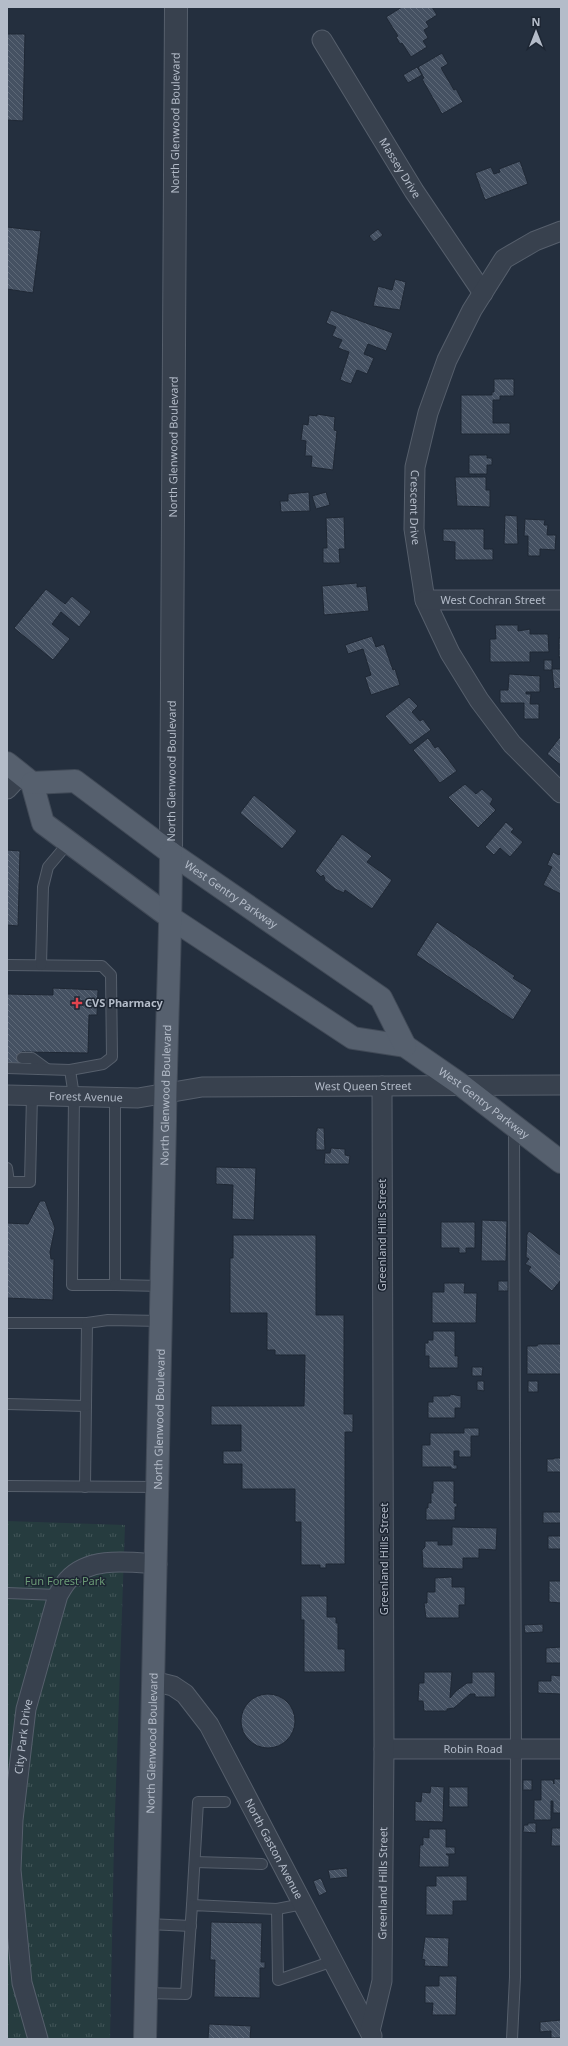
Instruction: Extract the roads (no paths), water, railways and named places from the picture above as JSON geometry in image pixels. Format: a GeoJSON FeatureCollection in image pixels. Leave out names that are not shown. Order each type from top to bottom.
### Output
{"type":"FeatureCollection","features":[{"type":"Feature","properties":{"kind":"main road","name":"West Gentry Parkway"},"geometry":{"type":"LineString","coordinates":[[17,777],[75,780],[172,853],[381,998],[405,1046]]}},
{"type":"Feature","properties":{"kind":"main road","name":"West Gentry Parkway"},"geometry":{"type":"LineString","coordinates":[[17,777],[43,823],[172,918],[353,1038],[405,1046],[460,1084],[561,1162]]}},
{"type":"Feature","properties":{"kind":"main road","name":"North Glenwood Boulevard"},"geometry":{"type":"LineString","coordinates":[[145,2039],[159,1487],[165,1093],[172,918],[172,853]]}},
{"type":"Feature","properties":{"kind":"street","name":"North Glenwood Boulevard"},"geometry":{"type":"LineString","coordinates":[[172,853],[176,7]]}},
{"type":"Feature","properties":{"kind":"street","name":"Massey Drive"},"geometry":{"type":"LineString","coordinates":[[322,40],[414,192],[483,293]]}},
{"type":"Feature","properties":{"kind":"street","name":"Crescent Drive"},"geometry":{"type":"LineString","coordinates":[[561,231],[535,241],[504,259],[472,310],[447,360],[428,413],[415,467],[414,529],[425,600],[450,653],[479,700],[512,744],[561,793]]}},
{"type":"Feature","properties":{"kind":"street","name":"West Cochran Street"},"geometry":{"type":"LineString","coordinates":[[425,600],[561,600]]}},
{"type":"Feature","properties":{"kind":"street","name":"West Queen Street"},"geometry":{"type":"LineString","coordinates":[[165,1093],[202,1087],[460,1084],[561,1085]]}},
{"type":"Feature","properties":{"kind":"street","name":"Greenland Hills Street"},"geometry":{"type":"LineString","coordinates":[[372,2035],[382,1981],[384,1749],[382,1086]]}},
{"type":"Feature","properties":{"kind":"street","name":"Forest Avenue"},"geometry":{"type":"LineString","coordinates":[[7,1095],[138,1098],[165,1093]]}},
{"type":"Feature","properties":{"kind":"street","name":"City Park Drive"},"geometry":{"type":"LineString","coordinates":[[38,2039],[22,1983],[11,1870],[13,1820],[26,1709],[58,1595],[69,1579],[78,1572],[92,1566],[116,1561],[156,1564]]}},
{"type":"Feature","properties":{"kind":"street","name":"North Gaston Avenue"},"geometry":{"type":"LineString","coordinates":[[153,1681],[173,1686],[184,1694],[201,1712],[372,2035]]}},
{"type":"Feature","properties":{"kind":"street","name":"Robin Road"},"geometry":{"type":"LineString","coordinates":[[384,1749],[561,1749]]}},
{"type":"Feature","properties":{"kind":"lane"},"geometry":{"type":"LineString","coordinates":[[41,965],[43,887],[48,867],[69,842]]}},
{"type":"Feature","properties":{"kind":"lane"},"geometry":{"type":"LineString","coordinates":[[7,965],[102,966],[111,975],[112,1057],[103,1064],[70,1070],[7,1068]]}},
{"type":"Feature","properties":{"kind":"lane"},"geometry":{"type":"LineString","coordinates":[[22,1058],[32,1058],[47,1069]]}},
{"type":"Feature","properties":{"kind":"lane"},"geometry":{"type":"LineString","coordinates":[[70,1070],[74,1096],[72,1285],[162,1286]]}},
{"type":"Feature","properties":{"kind":"lane"},"geometry":{"type":"LineString","coordinates":[[7,1168],[8,1182],[30,1182],[32,1095]]}},
{"type":"Feature","properties":{"kind":"lane"},"geometry":{"type":"LineString","coordinates":[[115,1097],[115,1285]]}},
{"type":"Feature","properties":{"kind":"lane"},"geometry":{"type":"LineString","coordinates":[[512,2039],[515,1977],[516,1749],[514,1126]]}},
{"type":"Feature","properties":{"kind":"lane"},"geometry":{"type":"LineString","coordinates":[[7,1323],[87,1323],[108,1320],[161,1321]]}},
{"type":"Feature","properties":{"kind":"lane"},"geometry":{"type":"LineString","coordinates":[[85,1487],[87,1323]]}},
{"type":"Feature","properties":{"kind":"lane"},"geometry":{"type":"LineString","coordinates":[[7,1404],[86,1406]]}},
{"type":"Feature","properties":{"kind":"lane"},"geometry":{"type":"LineString","coordinates":[[7,1486],[159,1487]]}},
{"type":"Feature","properties":{"kind":"lane"},"geometry":{"type":"LineString","coordinates":[[7,1594],[58,1595]]}},
{"type":"Feature","properties":{"kind":"lane"},"geometry":{"type":"LineString","coordinates":[[146,1993],[186,1994],[198,1802],[225,1802]]}},
{"type":"Feature","properties":{"kind":"lane"},"geometry":{"type":"LineString","coordinates":[[195,1862],[262,1864]]}},
{"type":"Feature","properties":{"kind":"lane"},"geometry":{"type":"LineString","coordinates":[[192,1905],[277,1909],[303,1904]]}},
{"type":"Feature","properties":{"kind":"lane"},"geometry":{"type":"LineString","coordinates":[[277,1909],[278,1980],[333,1961]]}},
{"type":"Feature","properties":{"kind":"lane"},"geometry":{"type":"LineString","coordinates":[[148,1924],[191,1926]]}},
{"type":"Feature","properties":{"kind":"place","name":"CVS Pharmacy"},"geometry":{"type":"Point","coordinates":[77,1003]}},
{"type":"Feature","properties":{"kind":"park label","name":"Fun Forest Park"},"geometry":{"type":"Point","coordinates":[65,1581]}}]}
